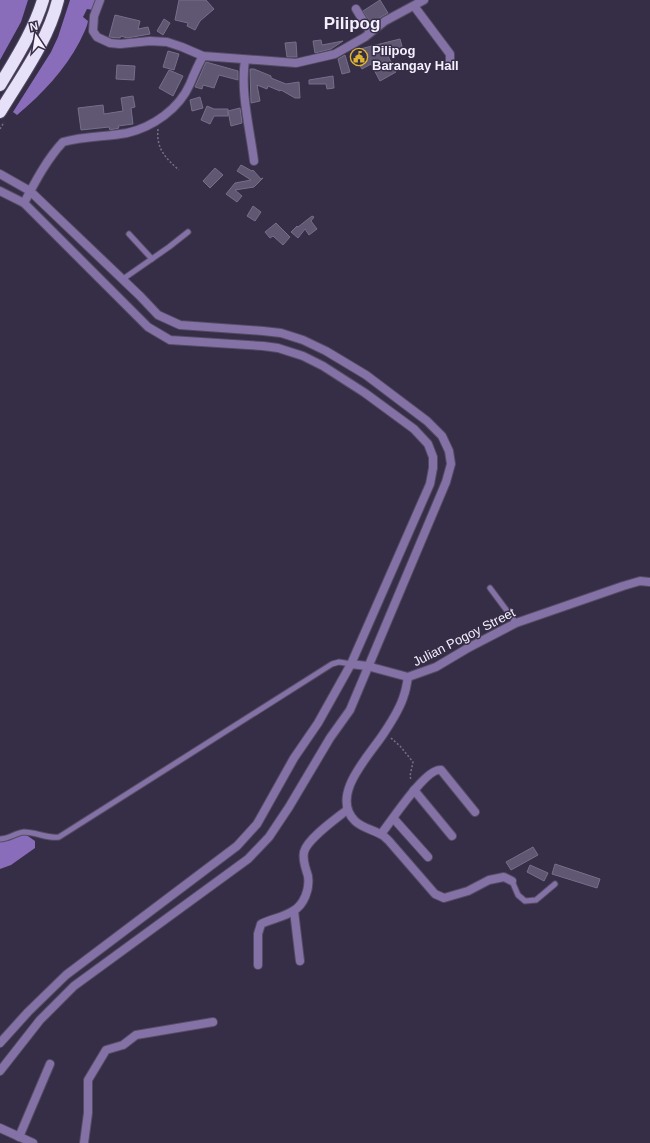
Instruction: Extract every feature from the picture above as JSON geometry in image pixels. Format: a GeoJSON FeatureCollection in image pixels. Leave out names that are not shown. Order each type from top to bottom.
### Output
{"type":"FeatureCollection","features":[{"type":"Feature","properties":{"kind":"highway"},"geometry":{"type":"LineString","coordinates":[[0,85],[29,34],[43,0]]}},
{"type":"Feature","properties":{"kind":"highway"},"geometry":{"type":"LineString","coordinates":[[0,112],[46,33],[58,0]]}},
{"type":"Feature","properties":{"kind":"street"},"geometry":{"type":"LineString","coordinates":[[100,0],[94,16],[93,31],[97,37],[110,43],[120,44],[150,41],[167,42],[203,56],[296,63],[335,54],[385,21],[424,0]]}},
{"type":"Feature","properties":{"kind":"street"},"geometry":{"type":"LineString","coordinates":[[414,6],[450,54],[450,62]]}},
{"type":"Feature","properties":{"kind":"street"},"geometry":{"type":"LineString","coordinates":[[356,9],[370,32]]}},
{"type":"Feature","properties":{"kind":"street"},"geometry":{"type":"LineString","coordinates":[[24,203],[30,191],[63,142],[128,133],[160,119],[174,107],[190,85],[194,73],[203,56]]}},
{"type":"Feature","properties":{"kind":"street"},"geometry":{"type":"LineString","coordinates":[[245,60],[243,72],[244,92],[254,161]]}},
{"type":"Feature","properties":{"kind":"street"},"geometry":{"type":"LineString","coordinates":[[0,174],[30,191],[123,279],[158,315],[180,325],[263,331],[281,334],[303,340],[326,351],[366,375],[427,422],[442,436],[449,451],[451,464],[446,482],[367,666],[350,710],[330,738],[289,807],[269,837],[248,859],[74,986],[40,1020],[0,1071]]}},
{"type":"Feature","properties":{"kind":"street"},"geometry":{"type":"LineString","coordinates":[[0,191],[24,203],[148,327],[170,340],[263,346],[278,348],[303,356],[323,366],[365,393],[414,429],[428,444],[433,457],[434,468],[430,484],[351,664],[318,723],[294,758],[257,824],[237,846],[66,975],[28,1012],[0,1043]]}},
{"type":"Feature","properties":{"kind":"street","name":"Julian Pogoy Street"},"geometry":{"type":"LineString","coordinates":[[347,810],[346,798],[350,785],[362,763],[385,733],[404,696],[408,677],[436,667],[468,648],[516,623],[623,586],[640,581],[650,582]]}},
{"type":"Feature","properties":{"kind":"street"},"geometry":{"type":"LineString","coordinates":[[351,664],[367,666],[408,677]]}},
{"type":"Feature","properties":{"kind":"street"},"geometry":{"type":"LineString","coordinates":[[381,834],[394,819],[414,790],[432,772],[438,769],[475,812]]}},
{"type":"Feature","properties":{"kind":"street"},"geometry":{"type":"LineString","coordinates":[[414,790],[452,836]]}},
{"type":"Feature","properties":{"kind":"street"},"geometry":{"type":"LineString","coordinates":[[258,965],[258,934],[261,924],[294,911],[299,905],[306,894],[308,883],[304,865],[304,852],[309,843],[325,827],[347,810],[355,822],[381,834],[410,864],[435,894],[444,898],[468,891],[489,880],[504,877],[512,881]]}},
{"type":"Feature","properties":{"kind":"street"},"geometry":{"type":"LineString","coordinates":[[394,819],[428,857]]}},
{"type":"Feature","properties":{"kind":"street"},"geometry":{"type":"LineString","coordinates":[[294,911],[300,961]]}},
{"type":"Feature","properties":{"kind":"street"},"geometry":{"type":"LineString","coordinates":[[84,1143],[88,1113],[88,1080],[106,1050],[123,1045],[136,1035],[213,1022]]}},
{"type":"Feature","properties":{"kind":"street"},"geometry":{"type":"LineString","coordinates":[[19,1137],[50,1064]]}},
{"type":"Feature","properties":{"kind":"street"},"geometry":{"type":"LineString","coordinates":[[0,1128],[33,1143]]}},
{"type":"Feature","properties":{"kind":"lane"},"geometry":{"type":"LineString","coordinates":[[123,279],[188,232]]}},
{"type":"Feature","properties":{"kind":"lane"},"geometry":{"type":"LineString","coordinates":[[129,234],[152,259]]}},
{"type":"Feature","properties":{"kind":"lane"},"geometry":{"type":"LineString","coordinates":[[490,588],[516,623]]}},
{"type":"Feature","properties":{"kind":"lane"},"geometry":{"type":"LineString","coordinates":[[0,839],[9,837],[16,833],[26,832],[59,837],[332,664],[339,662],[351,664]]}},
{"type":"Feature","properties":{"kind":"lane"},"geometry":{"type":"LineString","coordinates":[[512,881],[518,894],[525,901],[536,900],[555,884]]}},
{"type":"Feature","properties":{"kind":"path"},"geometry":{"type":"LineString","coordinates":[[160,119],[158,135],[161,149],[166,159],[179,170]]}},
{"type":"Feature","properties":{"kind":"path"},"geometry":{"type":"LineString","coordinates":[[385,733],[400,746],[413,762],[410,776],[414,790]]}},
{"type":"Feature","properties":{"kind":"shaded area"},"geometry":{"type":"Polygon","coordinates":[[[0,0],[28,0],[21,22],[0,60],[0,0]]]}},
{"type":"Feature","properties":{"kind":"shaded area"},"geometry":{"type":"Polygon","coordinates":[[[70,0],[97,0],[93,10],[87,9],[83,17],[88,21],[87,26],[74,52],[60,72],[44,90],[17,115],[13,112],[51,52],[58,37],[70,0]]]}},
{"type":"Feature","properties":{"kind":"shaded area"},"geometry":{"type":"Polygon","coordinates":[[[25,834],[35,841],[35,848],[11,865],[0,869],[0,841],[25,834]]]}},
{"type":"Feature","properties":{"kind":"building"},"geometry":{"type":"Polygon","coordinates":[[[179,0],[206,0],[214,9],[200,21],[195,30],[187,26],[188,23],[175,20],[179,0]]]}},
{"type":"Feature","properties":{"kind":"building"},"geometry":{"type":"Polygon","coordinates":[[[380,0],[388,13],[371,23],[363,11],[380,0]]]}},
{"type":"Feature","properties":{"kind":"building"},"geometry":{"type":"Polygon","coordinates":[[[115,15],[140,21],[138,29],[148,27],[150,34],[127,38],[121,36],[120,38],[109,37],[115,15]]]}},
{"type":"Feature","properties":{"kind":"building"},"geometry":{"type":"Polygon","coordinates":[[[164,19],[170,23],[163,35],[157,31],[164,19]]]}},
{"type":"Feature","properties":{"kind":"building"},"geometry":{"type":"Polygon","coordinates":[[[400,39],[403,50],[387,54],[396,72],[380,81],[371,64],[362,69],[352,51],[400,39]]]}},
{"type":"Feature","properties":{"kind":"building"},"geometry":{"type":"Polygon","coordinates":[[[321,40],[322,45],[343,41],[331,49],[315,53],[313,41],[321,40]]]}},
{"type":"Feature","properties":{"kind":"building"},"geometry":{"type":"Polygon","coordinates":[[[296,42],[297,57],[287,57],[285,43],[296,42]]]}},
{"type":"Feature","properties":{"kind":"building"},"geometry":{"type":"Polygon","coordinates":[[[168,51],[179,54],[174,70],[163,67],[168,51]]]}},
{"type":"Feature","properties":{"kind":"building"},"geometry":{"type":"Polygon","coordinates":[[[345,55],[350,72],[342,74],[338,59],[345,55]]]}},
{"type":"Feature","properties":{"kind":"building"},"geometry":{"type":"Polygon","coordinates":[[[206,62],[238,71],[238,80],[219,75],[214,88],[203,85],[202,89],[195,87],[206,62]]]}},
{"type":"Feature","properties":{"kind":"building"},"geometry":{"type":"Polygon","coordinates":[[[117,65],[135,66],[134,80],[116,79],[117,65]]]}},
{"type":"Feature","properties":{"kind":"building"},"geometry":{"type":"Polygon","coordinates":[[[250,69],[254,69],[271,76],[271,78],[286,84],[299,82],[300,98],[295,98],[281,90],[280,91],[268,86],[267,89],[257,85],[260,101],[251,103],[250,69]]]}},
{"type":"Feature","properties":{"kind":"building"},"geometry":{"type":"Polygon","coordinates":[[[169,70],[183,76],[173,96],[159,88],[169,70]]]}},
{"type":"Feature","properties":{"kind":"building"},"geometry":{"type":"Polygon","coordinates":[[[333,76],[334,88],[327,89],[326,84],[309,84],[309,80],[333,76]]]}},
{"type":"Feature","properties":{"kind":"building"},"geometry":{"type":"Polygon","coordinates":[[[133,96],[135,107],[131,108],[133,124],[118,126],[119,128],[110,130],[109,127],[81,130],[78,108],[103,105],[104,114],[123,111],[121,98],[133,96]]]}},
{"type":"Feature","properties":{"kind":"building"},"geometry":{"type":"Polygon","coordinates":[[[200,97],[203,108],[192,111],[190,100],[200,97]]]}},
{"type":"Feature","properties":{"kind":"building"},"geometry":{"type":"Polygon","coordinates":[[[207,106],[214,109],[228,109],[228,116],[214,116],[210,124],[201,120],[207,106]]]}},
{"type":"Feature","properties":{"kind":"building"},"geometry":{"type":"Polygon","coordinates":[[[240,108],[242,123],[231,126],[228,111],[240,108]]]}},
{"type":"Feature","properties":{"kind":"building"},"geometry":{"type":"Polygon","coordinates":[[[241,165],[252,171],[253,170],[261,179],[263,178],[254,187],[235,190],[242,196],[237,202],[226,194],[235,183],[251,180],[237,171],[241,165]]]}},
{"type":"Feature","properties":{"kind":"building"},"geometry":{"type":"Polygon","coordinates":[[[215,168],[223,175],[210,188],[203,181],[215,168]]]}},
{"type":"Feature","properties":{"kind":"building"},"geometry":{"type":"Polygon","coordinates":[[[253,206],[261,212],[255,221],[247,216],[253,206]]]}},
{"type":"Feature","properties":{"kind":"building"},"geometry":{"type":"Polygon","coordinates":[[[312,216],[314,217],[311,221],[317,229],[309,235],[305,229],[298,238],[291,232],[297,226],[298,227],[312,216]]]}},
{"type":"Feature","properties":{"kind":"building"},"geometry":{"type":"Polygon","coordinates":[[[276,223],[290,237],[283,245],[273,236],[270,238],[265,232],[276,223]]]}},
{"type":"Feature","properties":{"kind":"building"},"geometry":{"type":"Polygon","coordinates":[[[533,847],[538,855],[511,870],[506,862],[533,847]]]}},
{"type":"Feature","properties":{"kind":"building"},"geometry":{"type":"Polygon","coordinates":[[[555,864],[600,879],[597,888],[552,874],[555,864]]]}},
{"type":"Feature","properties":{"kind":"building"},"geometry":{"type":"Polygon","coordinates":[[[530,865],[548,873],[544,881],[527,872],[530,865]]]}},
{"type":"Feature","properties":{"kind":"place","name":"Pilipog Barangay Hall"},"geometry":{"type":"Point","coordinates":[359,57]}},
{"type":"Feature","properties":{"kind":"district","name":"Pilipog"},"geometry":{"type":"Point","coordinates":[352,23]}}]}
